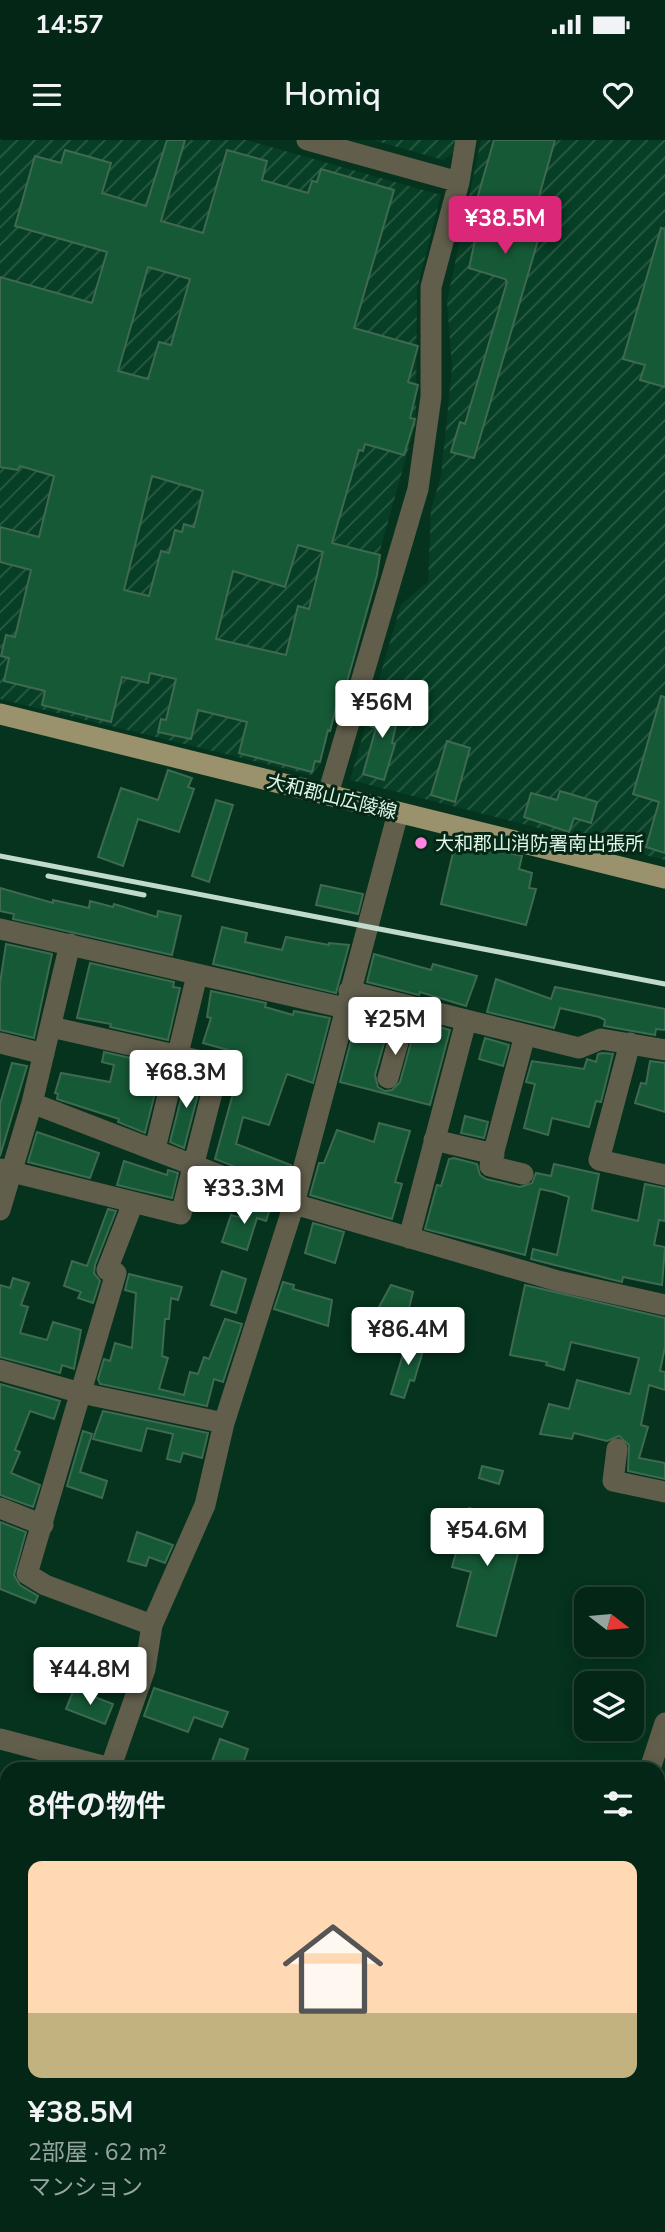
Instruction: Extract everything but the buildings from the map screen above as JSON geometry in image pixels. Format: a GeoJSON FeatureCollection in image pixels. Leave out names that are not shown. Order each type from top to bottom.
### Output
{"type":"FeatureCollection","features":[{"type":"Feature","properties":{"kind":"main road","name":"大和郡山広陵線"},"geometry":{"type":"LineString","coordinates":[[0,715],[665,878]]}},
{"type":"Feature","properties":{"kind":"street"},"geometry":{"type":"LineString","coordinates":[[307,140],[459,182]]}},
{"type":"Feature","properties":{"kind":"street"},"geometry":{"type":"LineString","coordinates":[[328,794],[418,489],[431,397],[431,287],[459,182],[466,140]]}},
{"type":"Feature","properties":{"kind":"street"},"geometry":{"type":"LineString","coordinates":[[112,1762],[145,1669],[152,1625],[205,1504],[224,1423],[294,1204],[398,813]]}},
{"type":"Feature","properties":{"kind":"street"},"geometry":{"type":"LineString","coordinates":[[0,929],[197,975],[347,1000],[408,1006],[579,1048],[601,1038],[665,1050]]}},
{"type":"Feature","properties":{"kind":"street"},"geometry":{"type":"LineString","coordinates":[[0,1210],[6,1171],[32,1103],[70,944]]}},
{"type":"Feature","properties":{"kind":"street"},"geometry":{"type":"LineString","coordinates":[[155,1149],[197,975]]}},
{"type":"Feature","properties":{"kind":"street"},"geometry":{"type":"LineString","coordinates":[[388,1078],[408,1006]]}},
{"type":"Feature","properties":{"kind":"street"},"geometry":{"type":"LineString","coordinates":[[409,1238],[466,1021]]}},
{"type":"Feature","properties":{"kind":"street"},"geometry":{"type":"LineString","coordinates":[[6,1171],[181,1214],[219,1065],[51,1027]]}},
{"type":"Feature","properties":{"kind":"street"},"geometry":{"type":"LineString","coordinates":[[523,1174],[490,1166],[524,1035]]}},
{"type":"Feature","properties":{"kind":"street"},"geometry":{"type":"LineString","coordinates":[[630,1043],[598,1160],[665,1175]]}},
{"type":"Feature","properties":{"kind":"street"},"geometry":{"type":"LineString","coordinates":[[0,1044],[44,1054]]}},
{"type":"Feature","properties":{"kind":"street"},"geometry":{"type":"LineString","coordinates":[[32,1103],[294,1204],[558,1281],[665,1305]]}},
{"type":"Feature","properties":{"kind":"street"},"geometry":{"type":"LineString","coordinates":[[435,1140],[494,1154]]}},
{"type":"Feature","properties":{"kind":"street"},"geometry":{"type":"LineString","coordinates":[[133,1203],[107,1270],[117,1273],[27,1574],[45,1585],[152,1625]]}},
{"type":"Feature","properties":{"kind":"street"},"geometry":{"type":"LineString","coordinates":[[0,1370],[81,1393],[224,1423]]}},
{"type":"Feature","properties":{"kind":"street"},"geometry":{"type":"LineString","coordinates":[[617,1449],[613,1481],[665,1492]]}},
{"type":"Feature","properties":{"kind":"street"},"geometry":{"type":"LineString","coordinates":[[0,1508],[43,1525]]}},
{"type":"Feature","properties":{"kind":"street"},"geometry":{"type":"LineString","coordinates":[[652,1762],[665,1723]]}},
{"type":"Feature","properties":{"kind":"street"},"geometry":{"type":"LineString","coordinates":[[0,1739],[87,1762]]}},
{"type":"Feature","properties":{"kind":"shaded area"},"geometry":{"type":"Polygon","coordinates":[[[0,140],[246,140],[441,195],[417,289],[416,422],[320,764],[311,775],[0,699],[0,140]]]}},
{"type":"Feature","properties":{"kind":"shaded area"},"geometry":{"type":"Polygon","coordinates":[[[373,140],[458,140],[456,151],[443,160],[373,140]]]}},
{"type":"Feature","properties":{"kind":"shaded area"},"geometry":{"type":"Polygon","coordinates":[[[481,140],[665,140],[665,860],[350,780],[401,604],[428,582],[431,510],[441,476],[452,369],[447,301],[481,140]]]}},
{"type":"Feature","properties":{"kind":"railway"},"geometry":{"type":"LineString","coordinates":[[0,856],[665,984]]}},
{"type":"Feature","properties":{"kind":"railway"},"geometry":{"type":"LineString","coordinates":[[48,876],[144,895]]}},
{"type":"Feature","properties":{"kind":"place","name":"大和郡山消防署南出張所"},"geometry":{"type":"Point","coordinates":[421,843]}}]}
